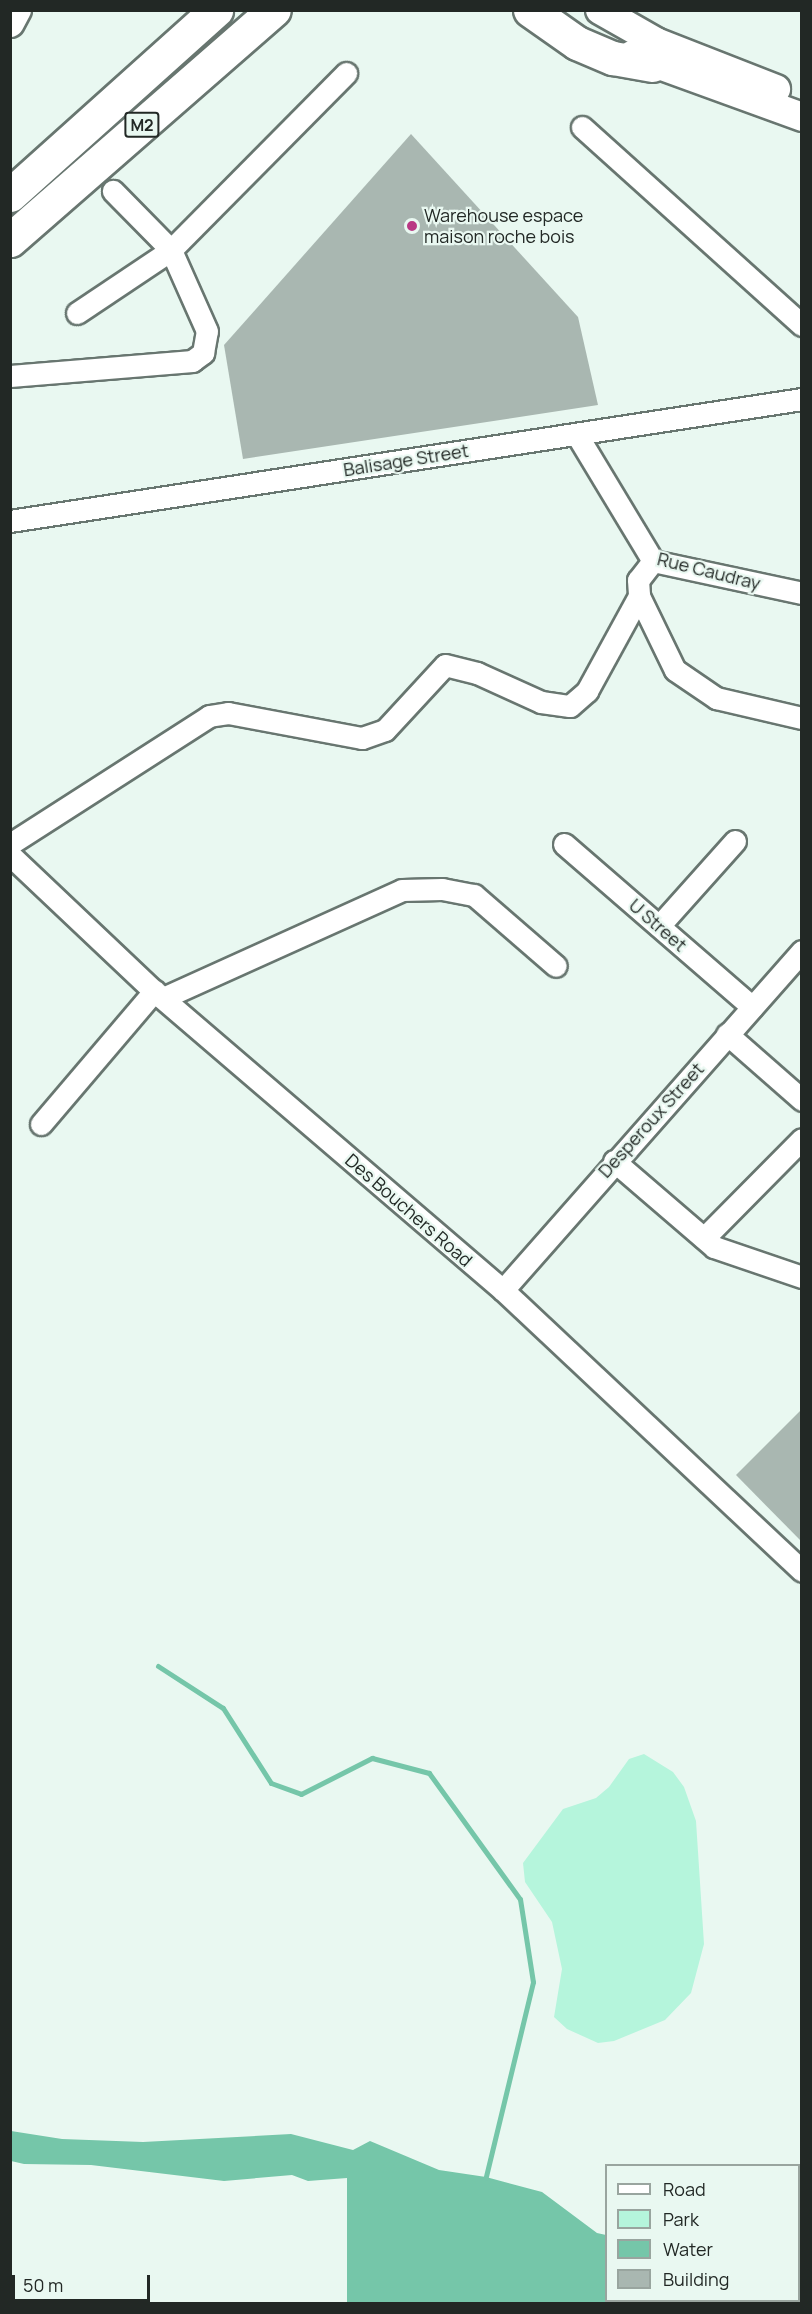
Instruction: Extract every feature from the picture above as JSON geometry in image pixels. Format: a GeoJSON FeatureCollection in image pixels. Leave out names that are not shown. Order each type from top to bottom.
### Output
{"type":"FeatureCollection","features":[{"type":"Feature","properties":{"kind":"highway","name":"M2"},"geometry":{"type":"LineString","coordinates":[[10,195],[95,123],[216,10]]}},
{"type":"Feature","properties":{"kind":"highway","name":"M2"},"geometry":{"type":"LineString","coordinates":[[10,240],[274,10]]}},
{"type":"Feature","properties":{"kind":"highway"},"geometry":{"type":"LineString","coordinates":[[194,80],[286,10]]}},
{"type":"Feature","properties":{"kind":"highway"},"geometry":{"type":"LineString","coordinates":[[530,10],[577,43],[613,58],[652,65]]}},
{"type":"Feature","properties":{"kind":"main road"},"geometry":{"type":"LineString","coordinates":[[10,23],[17,10]]}},
{"type":"Feature","properties":{"kind":"main road"},"geometry":{"type":"LineString","coordinates":[[553,10],[582,31],[652,65],[801,117]]}},
{"type":"Feature","properties":{"kind":"main road"},"geometry":{"type":"LineString","coordinates":[[600,10],[656,42],[801,98]]}},
{"type":"Feature","properties":{"kind":"street"},"geometry":{"type":"LineString","coordinates":[[77,313],[171,250],[346,73]]}},
{"type":"Feature","properties":{"kind":"street"},"geometry":{"type":"LineString","coordinates":[[582,127],[801,326]]}},
{"type":"Feature","properties":{"kind":"street"},"geometry":{"type":"LineString","coordinates":[[10,376],[192,361],[203,353],[207,331],[171,250],[113,191]]}},
{"type":"Feature","properties":{"kind":"street","name":"Balisage Street"},"geometry":{"type":"LineString","coordinates":[[10,520],[801,399]]}},
{"type":"Feature","properties":{"kind":"street","name":"Rue Caudray"},"geometry":{"type":"LineString","coordinates":[[577,435],[653,561],[801,593]]}},
{"type":"Feature","properties":{"kind":"street"},"geometry":{"type":"LineString","coordinates":[[653,561],[638,580],[639,596],[675,670],[698,689],[716,698],[801,718]]}},
{"type":"Feature","properties":{"kind":"street"},"geometry":{"type":"LineString","coordinates":[[10,844],[209,716],[228,713],[362,738],[385,730],[445,665],[477,674],[541,702],[570,706],[587,691],[639,596]]}},
{"type":"Feature","properties":{"kind":"street"},"geometry":{"type":"LineString","coordinates":[[659,926],[735,841]]}},
{"type":"Feature","properties":{"kind":"street","name":"U Street"},"geometry":{"type":"LineString","coordinates":[[564,844],[752,1007]]}},
{"type":"Feature","properties":{"kind":"street","name":"Des Bouchers Road"},"geometry":{"type":"LineString","coordinates":[[10,855],[159,994],[503,1290],[801,1571]]}},
{"type":"Feature","properties":{"kind":"street"},"geometry":{"type":"LineString","coordinates":[[41,1124],[159,994],[402,890],[442,889],[474,895],[556,966]]}},
{"type":"Feature","properties":{"kind":"street","name":"Desperoux Street"},"geometry":{"type":"LineString","coordinates":[[503,1290],[614,1161],[801,951]]}},
{"type":"Feature","properties":{"kind":"street"},"geometry":{"type":"LineString","coordinates":[[727,1034],[801,1100]]}},
{"type":"Feature","properties":{"kind":"street"},"geometry":{"type":"LineString","coordinates":[[704,1238],[801,1138]]}},
{"type":"Feature","properties":{"kind":"street"},"geometry":{"type":"LineString","coordinates":[[614,1161],[714,1247],[801,1277]]}},
{"type":"Feature","properties":{"kind":"green space"},"geometry":{"type":"Polygon","coordinates":[[[644,1754],[673,1772],[684,1787],[696,1821],[704,1944],[691,1993],[665,2020],[614,2041],[598,2043],[567,2029],[554,2017],[562,1969],[552,1922],[525,1882],[523,1863],[563,1809],[596,1798],[609,1787],[629,1759],[644,1754]]]}},
{"type":"Feature","properties":{"kind":"water"},"geometry":{"type":"Polygon","coordinates":[[[11,2131],[62,2139],[143,2142],[291,2134],[353,2150],[370,2141],[439,2170],[486,2177],[542,2192],[597,2233],[605,2235],[605,2302],[800,2302],[800,2293],[801,2303],[347,2303],[347,2178],[308,2181],[292,2175],[224,2181],[91,2165],[24,2164],[11,2161],[11,2131]]]}},
{"type":"Feature","properties":{"kind":"building","name":"Warehouse espace maison roche bois"},"geometry":{"type":"Polygon","coordinates":[[[411,134],[578,317],[598,405],[243,459],[224,345],[411,134]]]}},
{"type":"Feature","properties":{"kind":"building"},"geometry":{"type":"Polygon","coordinates":[[[801,1410],[801,1541],[736,1475],[801,1410]]]}},
{"type":"Feature","properties":{"kind":"waterway"},"geometry":{"type":"LineString","coordinates":[[158,1666],[223,1708],[271,1783],[301,1794],[372,1758],[429,1773],[520,1899],[533,1982],[486,2177]]}},
{"type":"Feature","properties":{"kind":"place","name":"Warehouse espace maison roche bois"},"geometry":{"type":"Point","coordinates":[412,226]}}]}
